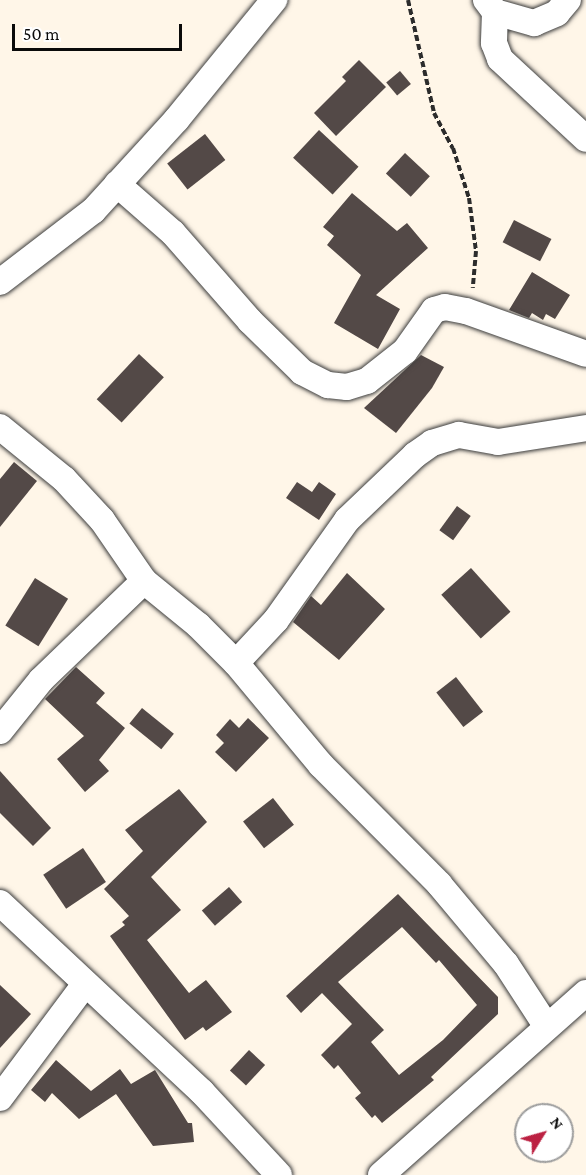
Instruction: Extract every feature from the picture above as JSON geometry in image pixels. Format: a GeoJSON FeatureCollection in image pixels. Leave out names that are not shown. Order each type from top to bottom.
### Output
{"type":"FeatureCollection","features":[{"type":"Feature","properties":{"kind":"street"},"geometry":{"type":"LineString","coordinates":[[0,282],[74,228],[117,184],[177,119],[274,0]]}},
{"type":"Feature","properties":{"kind":"street"},"geometry":{"type":"LineString","coordinates":[[568,0],[557,13],[534,23],[491,6],[494,43],[500,58],[586,139]]}},
{"type":"Feature","properties":{"kind":"street"},"geometry":{"type":"LineString","coordinates":[[117,184],[173,233],[250,321],[302,372],[328,385],[347,387],[367,381],[386,369],[405,351],[434,310],[445,307],[466,311],[586,354]]}},
{"type":"Feature","properties":{"kind":"street"},"geometry":{"type":"LineString","coordinates":[[0,427],[39,456],[83,499],[144,581],[198,625],[236,663],[321,765],[439,884],[486,938],[548,1027]]}},
{"type":"Feature","properties":{"kind":"street"},"geometry":{"type":"LineString","coordinates":[[236,663],[276,620],[347,520],[386,480],[432,443],[459,435],[498,442],[586,428]]}},
{"type":"Feature","properties":{"kind":"street"},"geometry":{"type":"LineString","coordinates":[[0,731],[41,680],[144,581]]}},
{"type":"Feature","properties":{"kind":"street"},"geometry":{"type":"LineString","coordinates":[[0,903],[202,1092],[279,1175]]}},
{"type":"Feature","properties":{"kind":"street"},"geometry":{"type":"LineString","coordinates":[[0,1098],[85,984]]}},
{"type":"Feature","properties":{"kind":"street"},"geometry":{"type":"LineString","coordinates":[[381,1175],[586,993]]}},
{"type":"Feature","properties":{"kind":"path"},"geometry":{"type":"LineString","coordinates":[[408,0],[434,113],[453,148],[469,198],[476,251],[473,294],[466,311]]}},
{"type":"Feature","properties":{"kind":"building"},"geometry":{"type":"Polygon","coordinates":[[[359,60],[386,87],[336,136],[314,113],[346,81],[342,77],[359,60]]]}},
{"type":"Feature","properties":{"kind":"building"},"geometry":{"type":"Polygon","coordinates":[[[400,71],[411,84],[397,96],[386,83],[400,71]]]}},
{"type":"Feature","properties":{"kind":"building"},"geometry":{"type":"Polygon","coordinates":[[[319,130],[358,167],[333,195],[293,158],[319,130]]]}},
{"type":"Feature","properties":{"kind":"building"},"geometry":{"type":"Polygon","coordinates":[[[205,134],[225,160],[187,190],[167,164],[205,134]]]}},
{"type":"Feature","properties":{"kind":"building"},"geometry":{"type":"Polygon","coordinates":[[[405,153],[430,176],[411,197],[386,173],[405,153]]]}},
{"type":"Feature","properties":{"kind":"building"},"geometry":{"type":"Polygon","coordinates":[[[352,193],[397,231],[407,223],[428,248],[376,295],[400,309],[378,349],[334,323],[361,275],[327,245],[334,236],[323,227],[352,193]]]}},
{"type":"Feature","properties":{"kind":"building"},"geometry":{"type":"Polygon","coordinates":[[[514,220],[551,239],[540,261],[503,242],[514,220]]]}},
{"type":"Feature","properties":{"kind":"building"},"geometry":{"type":"Polygon","coordinates":[[[532,272],[570,295],[555,319],[546,314],[543,320],[532,313],[529,318],[509,310],[532,272]]]}},
{"type":"Feature","properties":{"kind":"building"},"geometry":{"type":"Polygon","coordinates":[[[139,354],[164,377],[122,423],[97,399],[139,354]]]}},
{"type":"Feature","properties":{"kind":"building"},"geometry":{"type":"Polygon","coordinates":[[[421,355],[444,367],[432,388],[396,433],[364,408],[421,355]]]}},
{"type":"Feature","properties":{"kind":"building"},"geometry":{"type":"Polygon","coordinates":[[[14,462],[37,481],[0,527],[0,479],[14,462]]]}},
{"type":"Feature","properties":{"kind":"building"},"geometry":{"type":"Polygon","coordinates":[[[297,482],[312,492],[319,482],[336,494],[319,520],[286,498],[297,482]]]}},
{"type":"Feature","properties":{"kind":"building"},"geometry":{"type":"Polygon","coordinates":[[[457,506],[471,516],[453,540],[439,530],[457,506]]]}},
{"type":"Feature","properties":{"kind":"building"},"geometry":{"type":"Polygon","coordinates":[[[471,568],[510,612],[481,639],[441,595],[471,568]]]}},
{"type":"Feature","properties":{"kind":"building"},"geometry":{"type":"Polygon","coordinates":[[[347,573],[385,609],[339,660],[293,622],[311,596],[321,605],[347,573]]]}},
{"type":"Feature","properties":{"kind":"building"},"geometry":{"type":"Polygon","coordinates":[[[35,578],[68,599],[38,646],[5,625],[35,578]]]}},
{"type":"Feature","properties":{"kind":"building"},"geometry":{"type":"Polygon","coordinates":[[[76,667],[105,693],[96,703],[125,728],[99,760],[109,771],[85,792],[57,759],[84,736],[45,699],[76,667]]]}},
{"type":"Feature","properties":{"kind":"building"},"geometry":{"type":"Polygon","coordinates":[[[456,677],[483,712],[463,727],[436,692],[456,677]]]}},
{"type":"Feature","properties":{"kind":"building"},"geometry":{"type":"Polygon","coordinates":[[[142,708],[174,734],[161,749],[129,724],[142,708]]]}},
{"type":"Feature","properties":{"kind":"building"},"geometry":{"type":"Polygon","coordinates":[[[248,718],[269,738],[236,772],[215,752],[224,743],[216,735],[230,719],[239,728],[248,718]]]}},
{"type":"Feature","properties":{"kind":"building"},"geometry":{"type":"Polygon","coordinates":[[[0,771],[51,828],[33,846],[0,813],[0,771]]]}},
{"type":"Feature","properties":{"kind":"building"},"geometry":{"type":"Polygon","coordinates":[[[179,789],[207,822],[151,877],[181,910],[147,940],[189,993],[206,980],[232,1012],[206,1031],[203,1027],[185,1040],[110,936],[125,925],[122,922],[129,916],[104,889],[143,851],[125,830],[179,789]]]}},
{"type":"Feature","properties":{"kind":"building"},"geometry":{"type":"Polygon","coordinates":[[[273,798],[294,825],[264,848],[243,821],[273,798]]]}},
{"type":"Feature","properties":{"kind":"building"},"geometry":{"type":"Polygon","coordinates":[[[83,848],[106,882],[66,909],[43,875],[83,848]]]}},
{"type":"Feature","properties":{"kind":"building"},"geometry":{"type":"Polygon","coordinates":[[[229,887],[242,902],[215,926],[202,911],[229,887]]]}},
{"type":"Feature","properties":{"kind":"building"},"geometry":{"type":"Polygon","coordinates":[[[398,894],[498,997],[498,1014],[431,1077],[434,1080],[382,1123],[375,1115],[372,1118],[355,1098],[361,1093],[338,1065],[334,1069],[321,1055],[352,1024],[322,993],[301,1013],[286,996],[398,894]],[[402,927],[338,982],[384,1030],[371,1042],[399,1075],[443,1040],[477,1005],[439,960],[436,963],[402,927]]]}},
{"type":"Feature","properties":{"kind":"building"},"geometry":{"type":"Polygon","coordinates":[[[0,985],[31,1014],[0,1048],[0,985]]]}},
{"type":"Feature","properties":{"kind":"building"},"geometry":{"type":"Polygon","coordinates":[[[249,1050],[265,1065],[246,1085],[230,1070],[249,1050]]]}},
{"type":"Feature","properties":{"kind":"building"},"geometry":{"type":"Polygon","coordinates":[[[56,1060],[91,1091],[120,1069],[131,1084],[155,1070],[188,1123],[192,1123],[194,1142],[153,1146],[116,1094],[79,1119],[52,1093],[45,1102],[31,1090],[56,1060]]]}}]}
